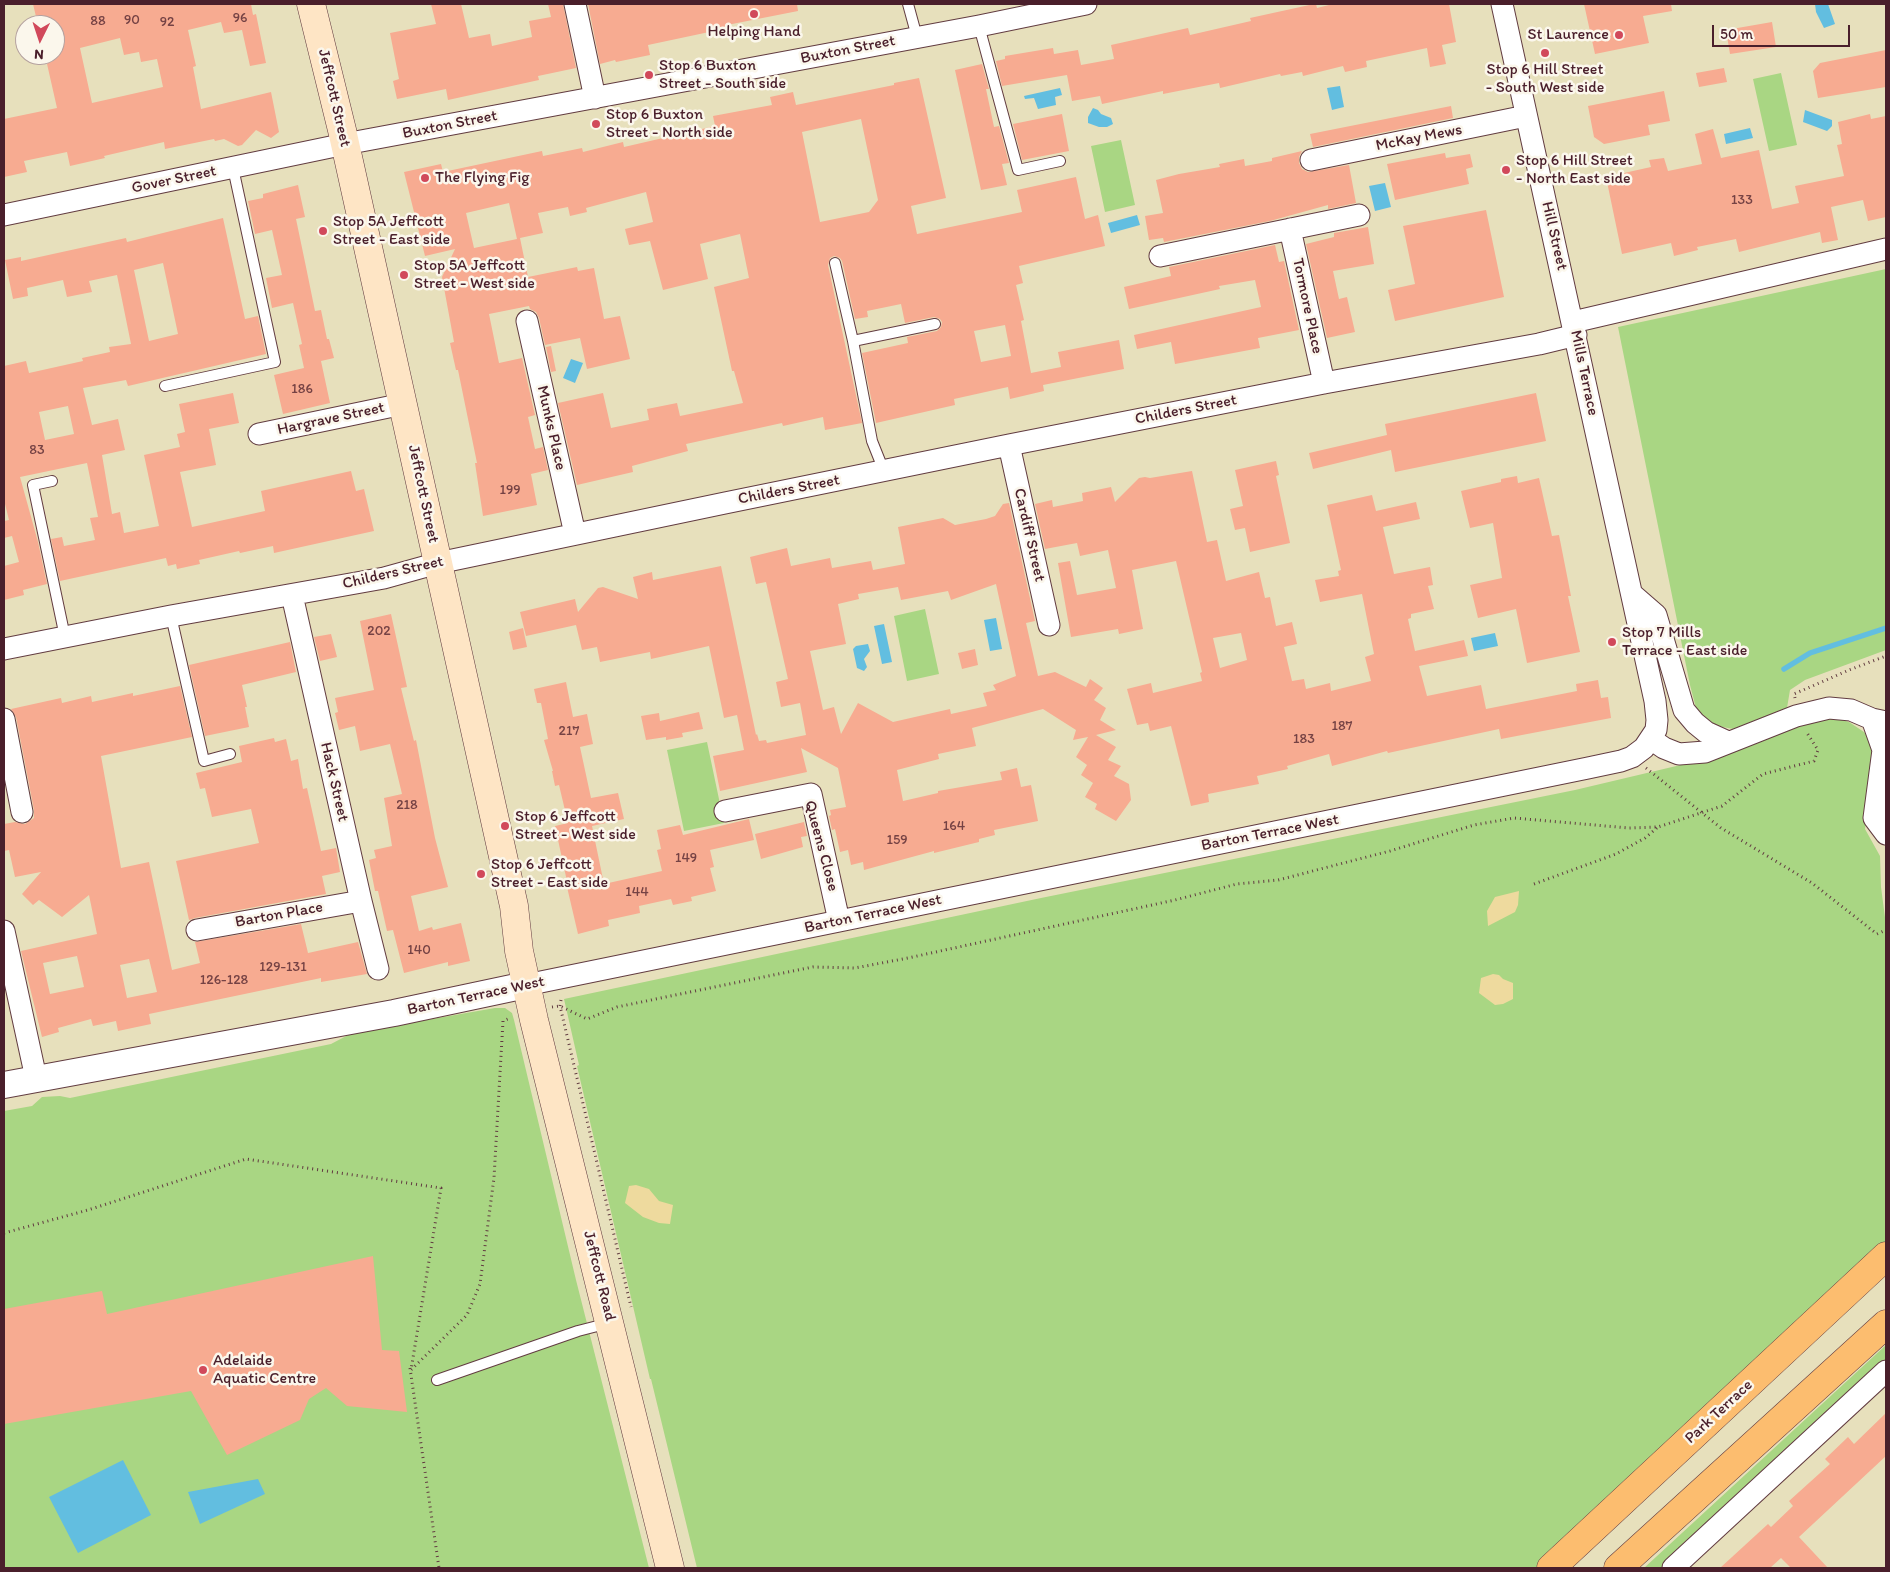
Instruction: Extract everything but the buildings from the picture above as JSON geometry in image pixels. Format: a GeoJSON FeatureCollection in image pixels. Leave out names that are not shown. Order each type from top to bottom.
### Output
{"type":"FeatureCollection","features":[{"type":"Feature","properties":{"kind":"highway","name":"Park Terrace"},"geometry":{"type":"LineString","coordinates":[[1551,1568],[1886,1256]]}},
{"type":"Feature","properties":{"kind":"highway"},"geometry":{"type":"LineString","coordinates":[[1618,1568],[1886,1324]]}},
{"type":"Feature","properties":{"kind":"main road","name":"Jeffcott Street"},"geometry":{"type":"LineString","coordinates":[[311,4],[345,144],[514,906],[519,951],[526,985]]}},
{"type":"Feature","properties":{"kind":"main road","name":"Jeffcott Road"},"geometry":{"type":"LineString","coordinates":[[526,985],[621,1317],[670,1568]]}},
{"type":"Feature","properties":{"kind":"street"},"geometry":{"type":"LineString","coordinates":[[575,4],[595,98]]}},
{"type":"Feature","properties":{"kind":"street","name":"Hill Street"},"geometry":{"type":"LineString","coordinates":[[1502,4],[1574,328]]}},
{"type":"Feature","properties":{"kind":"street","name":"Buxton Street"},"geometry":{"type":"LineString","coordinates":[[345,144],[979,26],[1076,5]]}},
{"type":"Feature","properties":{"kind":"street","name":"McKay Mews"},"geometry":{"type":"LineString","coordinates":[[1311,160],[1526,116]]}},
{"type":"Feature","properties":{"kind":"street","name":"Gover Street"},"geometry":{"type":"LineString","coordinates":[[4,215],[345,144]]}},
{"type":"Feature","properties":{"kind":"street"},"geometry":{"type":"LineString","coordinates":[[1160,256],[1359,215]]}},
{"type":"Feature","properties":{"kind":"street","name":"Tormore Place"},"geometry":{"type":"LineString","coordinates":[[1290,230],[1324,383]]}},
{"type":"Feature","properties":{"kind":"street","name":"Mills Terrace"},"geometry":{"type":"LineString","coordinates":[[1651,739],[1656,730],[1656,701],[1574,328],[1886,249]]}},
{"type":"Feature","properties":{"kind":"street","name":"Munks Place"},"geometry":{"type":"LineString","coordinates":[[527,321],[575,534]]}},
{"type":"Feature","properties":{"kind":"street","name":"Childers Street"},"geometry":{"type":"LineString","coordinates":[[4,649],[171,616],[384,578],[438,563],[1009,445],[1324,383],[1539,344],[1574,328]]}},
{"type":"Feature","properties":{"kind":"street","name":"Hargrave Street"},"geometry":{"type":"LineString","coordinates":[[259,434],[403,404]]}},
{"type":"Feature","properties":{"kind":"street","name":"Cardiff Street"},"geometry":{"type":"LineString","coordinates":[[1009,445],[1049,625]]}},
{"type":"Feature","properties":{"kind":"street","name":"Hack Street"},"geometry":{"type":"LineString","coordinates":[[292,595],[378,969]]}},
{"type":"Feature","properties":{"kind":"street"},"geometry":{"type":"LineString","coordinates":[[1633,595],[1656,616],[1684,710],[1706,732],[1728,742]]}},
{"type":"Feature","properties":{"kind":"street"},"geometry":{"type":"LineString","coordinates":[[1651,739],[1664,748],[1679,754],[1704,752],[1796,716],[1829,708],[1851,710],[1879,721],[1884,750],[1874,818],[1886,834]]}},
{"type":"Feature","properties":{"kind":"street"},"geometry":{"type":"LineString","coordinates":[[4,719],[22,812]]}},
{"type":"Feature","properties":{"kind":"street","name":"Barton Terrace West"},"geometry":{"type":"LineString","coordinates":[[4,1085],[394,1013],[1561,774],[1621,761],[1644,748],[1651,739]]}},
{"type":"Feature","properties":{"kind":"street","name":"Queens Close"},"geometry":{"type":"LineString","coordinates":[[724,811],[811,794],[839,921]]}},
{"type":"Feature","properties":{"kind":"street","name":"Barton Place"},"geometry":{"type":"LineString","coordinates":[[197,930],[361,900]]}},
{"type":"Feature","properties":{"kind":"street"},"geometry":{"type":"LineString","coordinates":[[4,932],[36,1078]]}},
{"type":"Feature","properties":{"kind":"street"},"geometry":{"type":"LineString","coordinates":[[1673,1568],[1886,1370]]}},
{"type":"Feature","properties":{"kind":"lane"},"geometry":{"type":"LineString","coordinates":[[908,4],[917,37]]}},
{"type":"Feature","properties":{"kind":"lane"},"geometry":{"type":"LineString","coordinates":[[979,26],[1018,170],[1060,161]]}},
{"type":"Feature","properties":{"kind":"lane"},"geometry":{"type":"LineString","coordinates":[[165,386],[275,362],[233,168]]}},
{"type":"Feature","properties":{"kind":"lane"},"geometry":{"type":"LineString","coordinates":[[835,263],[853,341],[872,441],[884,471]]}},
{"type":"Feature","properties":{"kind":"lane"},"geometry":{"type":"LineString","coordinates":[[853,341],[935,324]]}},
{"type":"Feature","properties":{"kind":"lane"},"geometry":{"type":"LineString","coordinates":[[52,481],[33,485],[65,636]]}},
{"type":"Feature","properties":{"kind":"lane"},"geometry":{"type":"LineString","coordinates":[[171,616],[204,761],[230,754]]}},
{"type":"Feature","properties":{"kind":"lane"},"geometry":{"type":"LineString","coordinates":[[437,1380],[621,1317]]}},
{"type":"Feature","properties":{"kind":"path"},"geometry":{"type":"LineString","coordinates":[[1794,694],[1848,670],[1886,656]]}},
{"type":"Feature","properties":{"kind":"path"},"geometry":{"type":"LineString","coordinates":[[560,1006],[586,1019],[617,1007],[813,967],[855,968],[908,958],[1175,900],[1237,884],[1278,880],[1390,851],[1474,825],[1514,818],[1629,828],[1658,827],[1722,806],[1763,774],[1814,761],[1818,750],[1804,727]]}},
{"type":"Feature","properties":{"kind":"path"},"geometry":{"type":"LineString","coordinates":[[1632,756],[1721,828],[1812,882],[1877,934],[1886,930]]}},
{"type":"Feature","properties":{"kind":"path"},"geometry":{"type":"LineString","coordinates":[[1534,884],[1616,854],[1645,838],[1658,827]]}},
{"type":"Feature","properties":{"kind":"path"},"geometry":{"type":"LineString","coordinates":[[561,1000],[560,1006],[621,1317]]}},
{"type":"Feature","properties":{"kind":"path"},"geometry":{"type":"LineString","coordinates":[[4,1233],[88,1210],[246,1159],[441,1188],[411,1370],[467,1315],[480,1284],[494,1178],[503,1021]]}},
{"type":"Feature","properties":{"kind":"green space"},"geometry":{"type":"Polygon","coordinates":[[[1781,73],[1797,145],[1769,151],[1753,79],[1781,73]]]}},
{"type":"Feature","properties":{"kind":"green space"},"geometry":{"type":"Polygon","coordinates":[[[1121,140],[1135,205],[1105,212],[1091,146],[1121,140]]]}},
{"type":"Feature","properties":{"kind":"green space"},"geometry":{"type":"Polygon","coordinates":[[[1886,269],[1886,650],[1805,680],[1790,690],[1786,714],[1754,726],[1733,729],[1718,726],[1702,718],[1696,708],[1690,685],[1618,327],[1886,269]]]}},
{"type":"Feature","properties":{"kind":"green space"},"geometry":{"type":"Polygon","coordinates":[[[925,609],[939,674],[907,681],[894,616],[925,609]]]}},
{"type":"Feature","properties":{"kind":"green space"},"geometry":{"type":"Polygon","coordinates":[[[1835,718],[1849,722],[1864,732],[1873,744],[1875,759],[1865,829],[1880,856],[1881,887],[1886,925],[1886,1248],[1535,1568],[697,1568],[650,1379],[577,1066],[579,1065],[564,999],[1041,898],[1575,790],[1689,763],[1815,721],[1835,718]]]}},
{"type":"Feature","properties":{"kind":"green space"},"geometry":{"type":"Polygon","coordinates":[[[707,742],[724,823],[684,831],[667,750],[707,742]]]}},
{"type":"Feature","properties":{"kind":"green space"},"geometry":{"type":"Polygon","coordinates":[[[495,1008],[505,1008],[512,1013],[514,1020],[576,1280],[649,1568],[4,1568],[4,1111],[32,1106],[42,1097],[60,1096],[70,1098],[331,1044],[352,1033],[495,1008]]]}},
{"type":"Feature","properties":{"kind":"green space"},"geometry":{"type":"Polygon","coordinates":[[[1886,1345],[1886,1362],[1664,1568],[1644,1568],[1886,1345]]]}},
{"type":"Feature","properties":{"kind":"sand"},"geometry":{"type":"Polygon","coordinates":[[[1519,891],[1518,905],[1515,912],[1488,926],[1487,911],[1495,897],[1519,891]]]}},
{"type":"Feature","properties":{"kind":"sand"},"geometry":{"type":"Polygon","coordinates":[[[1493,974],[1499,975],[1513,983],[1513,999],[1503,1004],[1495,1005],[1479,993],[1481,978],[1493,974]]]}},
{"type":"Feature","properties":{"kind":"sand"},"geometry":{"type":"Polygon","coordinates":[[[636,1185],[649,1189],[659,1201],[673,1205],[670,1224],[659,1223],[643,1217],[625,1203],[629,1186],[636,1185]]]}},
{"type":"Feature","properties":{"kind":"water"},"geometry":{"type":"Polygon","coordinates":[[[1815,4],[1828,4],[1835,24],[1824,28],[1816,12],[1815,4]]]}},
{"type":"Feature","properties":{"kind":"water"},"geometry":{"type":"Polygon","coordinates":[[[1340,86],[1344,107],[1332,110],[1327,88],[1340,86]]]}},
{"type":"Feature","properties":{"kind":"water"},"geometry":{"type":"Polygon","coordinates":[[[1060,88],[1062,95],[1055,97],[1056,105],[1038,109],[1034,98],[1025,99],[1024,96],[1060,88]]]}},
{"type":"Feature","properties":{"kind":"water"},"geometry":{"type":"Polygon","coordinates":[[[1093,108],[1111,118],[1113,124],[1107,127],[1099,127],[1088,123],[1088,117],[1093,108]]]}},
{"type":"Feature","properties":{"kind":"water"},"geometry":{"type":"Polygon","coordinates":[[[1805,110],[1832,120],[1832,126],[1827,131],[1803,122],[1805,110]]]}},
{"type":"Feature","properties":{"kind":"water"},"geometry":{"type":"Polygon","coordinates":[[[1750,128],[1753,138],[1726,144],[1724,134],[1750,128]]]}},
{"type":"Feature","properties":{"kind":"water"},"geometry":{"type":"Polygon","coordinates":[[[1385,183],[1391,207],[1375,211],[1369,186],[1385,183]]]}},
{"type":"Feature","properties":{"kind":"water"},"geometry":{"type":"Polygon","coordinates":[[[1137,215],[1140,225],[1111,233],[1108,223],[1137,215]]]}},
{"type":"Feature","properties":{"kind":"water"},"geometry":{"type":"Polygon","coordinates":[[[571,359],[583,363],[575,383],[563,378],[571,359]]]}},
{"type":"Feature","properties":{"kind":"water"},"geometry":{"type":"Polygon","coordinates":[[[996,618],[1002,649],[990,651],[984,620],[996,618]]]}},
{"type":"Feature","properties":{"kind":"water"},"geometry":{"type":"Polygon","coordinates":[[[884,624],[892,662],[882,664],[874,626],[884,624]]]}},
{"type":"Feature","properties":{"kind":"water"},"geometry":{"type":"Polygon","coordinates":[[[1495,633],[1498,646],[1474,651],[1471,638],[1495,633]]]}},
{"type":"Feature","properties":{"kind":"water"},"geometry":{"type":"Polygon","coordinates":[[[868,644],[870,651],[864,659],[867,667],[864,671],[857,668],[853,649],[856,646],[868,644]]]}},
{"type":"Feature","properties":{"kind":"water"},"geometry":{"type":"Polygon","coordinates":[[[123,1460],[151,1515],[78,1553],[49,1497],[123,1460]]]}},
{"type":"Feature","properties":{"kind":"water"},"geometry":{"type":"Polygon","coordinates":[[[258,1479],[265,1494],[200,1524],[188,1492],[258,1479]]]}},
{"type":"Feature","properties":{"kind":"waterway"},"geometry":{"type":"LineString","coordinates":[[1784,669],[1810,653],[1886,628]]}},
{"type":"Feature","properties":{"kind":"place","name":"Helping Hand"},"geometry":{"type":"Point","coordinates":[754,14]}},
{"type":"Feature","properties":{"kind":"place","name":"St Laurence"},"geometry":{"type":"Point","coordinates":[1619,35]}},
{"type":"Feature","properties":{"kind":"place","name":"Stop 6 Hill Street - South West side"},"geometry":{"type":"Point","coordinates":[1545,53]}},
{"type":"Feature","properties":{"kind":"place","name":"Stop 6 Buxton Street - South side"},"geometry":{"type":"Point","coordinates":[649,75]}},
{"type":"Feature","properties":{"kind":"place","name":"Stop 6 Buxton Street - North side"},"geometry":{"type":"Point","coordinates":[596,124]}},
{"type":"Feature","properties":{"kind":"place","name":"Stop 6 Hill Street - North East side"},"geometry":{"type":"Point","coordinates":[1506,170]}},
{"type":"Feature","properties":{"kind":"place","name":"The Flying Fig"},"geometry":{"type":"Point","coordinates":[425,178]}},
{"type":"Feature","properties":{"kind":"place","name":"Stop 5A Jeffcott Street - East side"},"geometry":{"type":"Point","coordinates":[323,231]}},
{"type":"Feature","properties":{"kind":"place","name":"Stop 5A Jeffcott Street - West side"},"geometry":{"type":"Point","coordinates":[404,275]}},
{"type":"Feature","properties":{"kind":"place","name":"Stop 7 Mills Terrace - East side"},"geometry":{"type":"Point","coordinates":[1612,642]}},
{"type":"Feature","properties":{"kind":"place","name":"Stop 6 Jeffcott Street - West side"},"geometry":{"type":"Point","coordinates":[505,826]}},
{"type":"Feature","properties":{"kind":"place","name":"Stop 6 Jeffcott Street - East side"},"geometry":{"type":"Point","coordinates":[481,874]}},
{"type":"Feature","properties":{"kind":"place","name":"Adelaide Aquatic Centre"},"geometry":{"type":"Point","coordinates":[203,1370]}}]}
